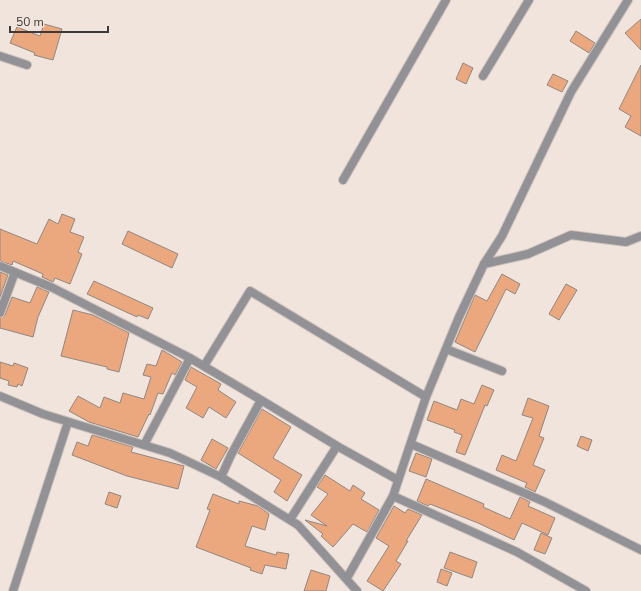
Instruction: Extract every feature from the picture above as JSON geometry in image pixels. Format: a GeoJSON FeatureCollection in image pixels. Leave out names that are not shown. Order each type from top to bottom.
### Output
{"type":"FeatureCollection","features":[{"type":"Feature","properties":{"kind":"street"},"geometry":{"type":"LineString","coordinates":[[344,180],[446,0]]}},
{"type":"Feature","properties":{"kind":"street"},"geometry":{"type":"LineString","coordinates":[[483,76],[529,0]]}},
{"type":"Feature","properties":{"kind":"street"},"geometry":{"type":"LineString","coordinates":[[347,578],[393,496],[426,397],[484,264],[502,236],[572,92],[628,0]]}},
{"type":"Feature","properties":{"kind":"street"},"geometry":{"type":"LineString","coordinates":[[0,56],[27,65]]}},
{"type":"Feature","properties":{"kind":"street"},"geometry":{"type":"LineString","coordinates":[[484,264],[528,254],[571,235],[626,242],[641,236]]}},
{"type":"Feature","properties":{"kind":"street"},"geometry":{"type":"LineString","coordinates":[[0,266],[51,287],[190,358],[337,446],[398,480]]}},
{"type":"Feature","properties":{"kind":"street"},"geometry":{"type":"LineString","coordinates":[[0,313],[15,272]]}},
{"type":"Feature","properties":{"kind":"street"},"geometry":{"type":"LineString","coordinates":[[204,366],[250,291],[426,397]]}},
{"type":"Feature","properties":{"kind":"street"},"geometry":{"type":"LineString","coordinates":[[446,349],[502,370]]}},
{"type":"Feature","properties":{"kind":"street"},"geometry":{"type":"LineString","coordinates":[[144,445],[190,358]]}},
{"type":"Feature","properties":{"kind":"street"},"geometry":{"type":"LineString","coordinates":[[0,396],[43,414],[170,453],[221,478],[290,518],[347,578],[357,591]]}},
{"type":"Feature","properties":{"kind":"street"},"geometry":{"type":"LineString","coordinates":[[221,478],[231,455],[261,400]]}},
{"type":"Feature","properties":{"kind":"street"},"geometry":{"type":"LineString","coordinates":[[13,591],[68,422]]}},
{"type":"Feature","properties":{"kind":"street"},"geometry":{"type":"LineString","coordinates":[[411,444],[545,502],[641,550]]}},
{"type":"Feature","properties":{"kind":"street"},"geometry":{"type":"LineString","coordinates":[[290,518],[337,446]]}},
{"type":"Feature","properties":{"kind":"street"},"geometry":{"type":"LineString","coordinates":[[393,496],[517,552],[586,591]]}},
{"type":"Feature","properties":{"kind":"building"},"geometry":{"type":"Polygon","coordinates":[[[641,19],[641,50],[625,33],[641,19]]]}},
{"type":"Feature","properties":{"kind":"building"},"geometry":{"type":"Polygon","coordinates":[[[44,24],[62,29],[53,60],[34,55],[35,53],[10,43],[17,27],[40,36],[44,24]]]}},
{"type":"Feature","properties":{"kind":"building"},"geometry":{"type":"Polygon","coordinates":[[[576,31],[595,43],[589,53],[570,41],[576,31]]]}},
{"type":"Feature","properties":{"kind":"building"},"geometry":{"type":"Polygon","coordinates":[[[463,63],[473,68],[466,84],[456,79],[463,63]]]}},
{"type":"Feature","properties":{"kind":"building"},"geometry":{"type":"Polygon","coordinates":[[[641,65],[641,136],[625,127],[631,116],[619,109],[641,65]]]}},
{"type":"Feature","properties":{"kind":"building"},"geometry":{"type":"Polygon","coordinates":[[[553,74],[568,81],[562,92],[547,85],[553,74]]]}},
{"type":"Feature","properties":{"kind":"building"},"geometry":{"type":"Polygon","coordinates":[[[62,214],[75,219],[70,232],[84,237],[78,252],[82,254],[70,284],[55,278],[53,282],[42,277],[43,274],[13,261],[12,265],[0,261],[0,229],[37,244],[49,219],[58,224],[62,214]]]}},
{"type":"Feature","properties":{"kind":"building"},"geometry":{"type":"Polygon","coordinates":[[[128,231],[178,254],[172,268],[122,244],[128,231]]]}},
{"type":"Feature","properties":{"kind":"building"},"geometry":{"type":"Polygon","coordinates":[[[0,272],[8,275],[0,297],[0,272]]]}},
{"type":"Feature","properties":{"kind":"building"},"geometry":{"type":"Polygon","coordinates":[[[502,274],[520,284],[515,294],[506,289],[475,352],[455,342],[475,295],[487,301],[502,274]]]}},
{"type":"Feature","properties":{"kind":"building"},"geometry":{"type":"Polygon","coordinates":[[[94,281],[153,308],[148,319],[138,315],[137,317],[87,294],[94,281]]]}},
{"type":"Feature","properties":{"kind":"building"},"geometry":{"type":"Polygon","coordinates":[[[566,284],[577,290],[559,320],[549,314],[566,284]]]}},
{"type":"Feature","properties":{"kind":"building"},"geometry":{"type":"Polygon","coordinates":[[[37,287],[49,292],[38,317],[33,337],[0,328],[0,318],[5,315],[12,297],[30,303],[37,287]]]}},
{"type":"Feature","properties":{"kind":"building"},"geometry":{"type":"Polygon","coordinates":[[[73,310],[93,315],[129,333],[119,372],[107,369],[107,367],[61,356],[73,310]]]}},
{"type":"Feature","properties":{"kind":"building"},"geometry":{"type":"Polygon","coordinates":[[[162,350],[182,362],[175,375],[172,373],[163,394],[158,393],[150,415],[149,414],[138,437],[89,422],[69,411],[78,396],[100,408],[104,397],[120,403],[123,393],[144,399],[151,377],[143,375],[147,364],[156,366],[162,350]]]}},
{"type":"Feature","properties":{"kind":"building"},"geometry":{"type":"Polygon","coordinates":[[[0,362],[13,366],[14,363],[28,368],[22,386],[18,384],[17,387],[8,385],[9,381],[0,378],[0,362]]]}},
{"type":"Feature","properties":{"kind":"building"},"geometry":{"type":"Polygon","coordinates":[[[191,367],[221,384],[218,390],[236,402],[226,418],[209,407],[203,418],[186,408],[197,387],[185,380],[191,367]]]}},
{"type":"Feature","properties":{"kind":"building"},"geometry":{"type":"Polygon","coordinates":[[[482,385],[494,390],[487,406],[485,405],[465,455],[456,452],[462,435],[454,432],[455,430],[427,420],[434,401],[457,410],[461,399],[474,404],[482,385]]]}},
{"type":"Feature","properties":{"kind":"building"},"geometry":{"type":"Polygon","coordinates":[[[528,398],[549,406],[539,436],[544,438],[533,465],[545,470],[535,492],[525,487],[527,483],[496,470],[502,455],[516,461],[533,418],[522,415],[528,398]]]}},
{"type":"Feature","properties":{"kind":"building"},"geometry":{"type":"Polygon","coordinates":[[[262,409],[291,427],[273,458],[302,475],[287,501],[274,492],[281,480],[238,453],[262,409]]]}},
{"type":"Feature","properties":{"kind":"building"},"geometry":{"type":"Polygon","coordinates":[[[92,435],[133,447],[131,452],[184,466],[178,489],[127,476],[72,455],[77,442],[88,446],[92,435]]]}},
{"type":"Feature","properties":{"kind":"building"},"geometry":{"type":"Polygon","coordinates":[[[581,436],[592,440],[588,451],[577,446],[581,436]]]}},
{"type":"Feature","properties":{"kind":"building"},"geometry":{"type":"Polygon","coordinates":[[[212,439],[228,448],[216,469],[201,460],[212,439]]]}},
{"type":"Feature","properties":{"kind":"building"},"geometry":{"type":"Polygon","coordinates":[[[416,453],[432,459],[426,477],[409,471],[416,453]]]}},
{"type":"Feature","properties":{"kind":"building"},"geometry":{"type":"Polygon","coordinates":[[[325,475],[350,491],[353,485],[365,493],[361,499],[379,510],[367,532],[353,524],[333,547],[321,536],[323,534],[305,520],[327,526],[311,515],[328,494],[317,487],[325,475]]]}},
{"type":"Feature","properties":{"kind":"building"},"geometry":{"type":"Polygon","coordinates":[[[426,479],[484,504],[483,507],[510,519],[520,497],[530,502],[528,506],[555,518],[548,535],[522,523],[514,540],[478,523],[430,504],[428,506],[417,501],[426,479]]]}},
{"type":"Feature","properties":{"kind":"building"},"geometry":{"type":"Polygon","coordinates":[[[109,492],[121,496],[117,508],[105,504],[109,492]]]}},
{"type":"Feature","properties":{"kind":"building"},"geometry":{"type":"Polygon","coordinates":[[[213,494],[239,504],[239,501],[258,506],[269,514],[265,530],[252,526],[245,546],[276,555],[277,552],[289,554],[286,569],[265,565],[262,574],[250,570],[251,568],[196,547],[210,510],[207,509],[213,494]]]}},
{"type":"Feature","properties":{"kind":"building"},"geometry":{"type":"Polygon","coordinates":[[[394,506],[405,513],[408,509],[422,515],[396,561],[401,564],[383,591],[367,581],[389,546],[376,538],[394,506]]]}},
{"type":"Feature","properties":{"kind":"building"},"geometry":{"type":"Polygon","coordinates":[[[541,533],[552,538],[545,554],[534,550],[541,533]]]}},
{"type":"Feature","properties":{"kind":"building"},"geometry":{"type":"Polygon","coordinates":[[[450,552],[477,562],[472,578],[444,568],[450,552]]]}},
{"type":"Feature","properties":{"kind":"building"},"geometry":{"type":"Polygon","coordinates":[[[441,569],[452,573],[447,586],[437,582],[441,569]]]}},
{"type":"Feature","properties":{"kind":"building"},"geometry":{"type":"Polygon","coordinates":[[[311,570],[330,576],[326,591],[304,591],[311,570]]]}}]}
